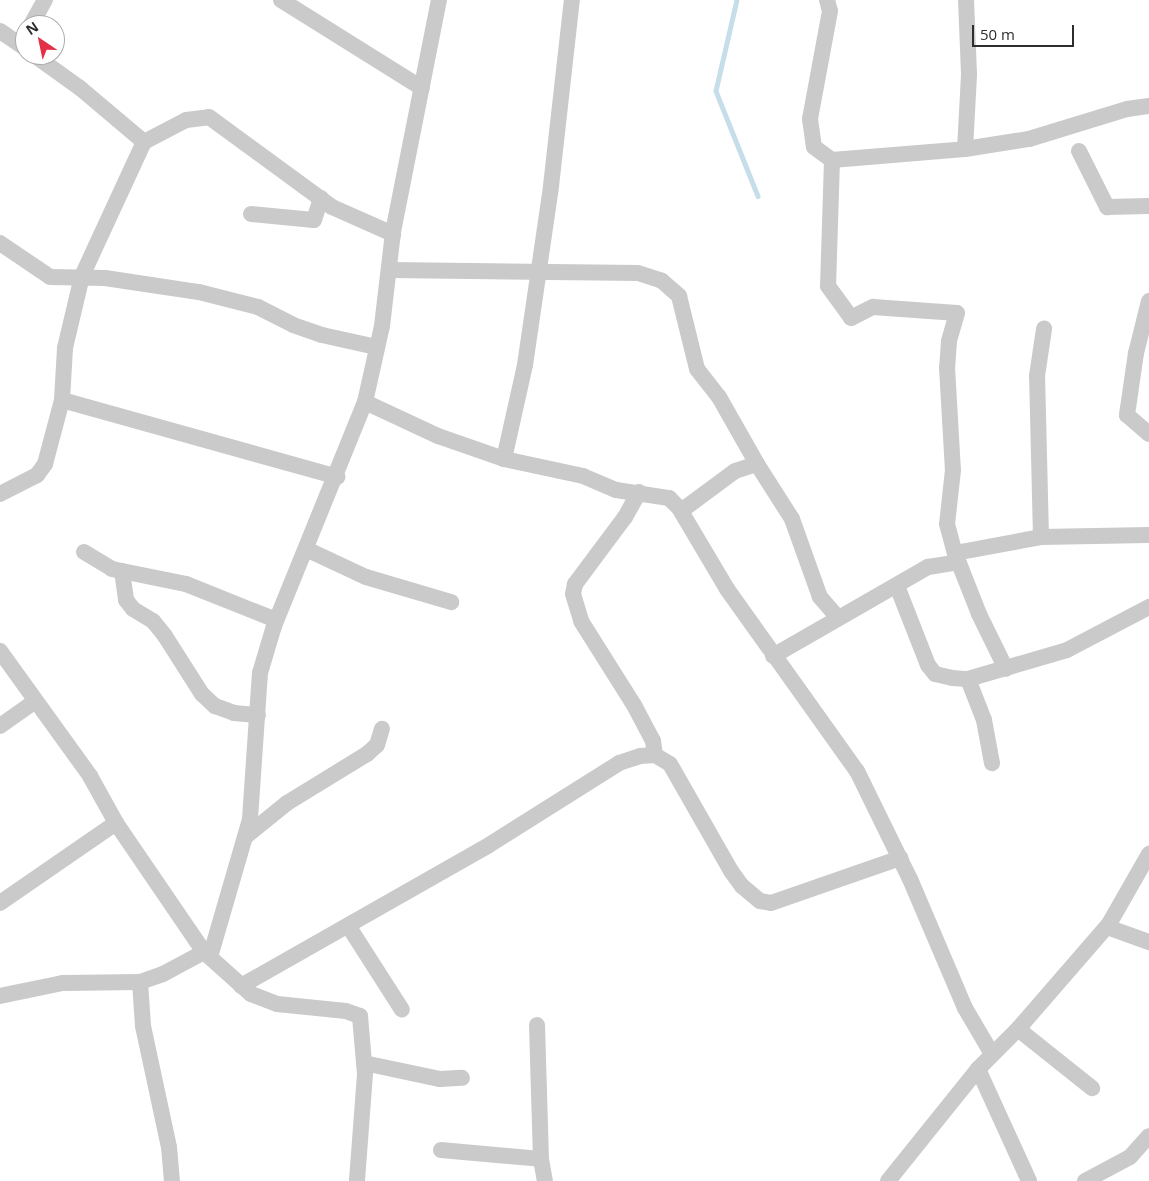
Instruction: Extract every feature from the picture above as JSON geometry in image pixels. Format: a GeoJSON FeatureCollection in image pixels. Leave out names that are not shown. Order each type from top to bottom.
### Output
{"type":"FeatureCollection","features":[{"type":"Feature","properties":{"kind":"street"},"geometry":{"type":"LineString","coordinates":[[37,15],[45,0]]}},
{"type":"Feature","properties":{"kind":"street"},"geometry":{"type":"LineString","coordinates":[[281,0],[422,88]]}},
{"type":"Feature","properties":{"kind":"street"},"geometry":{"type":"LineString","coordinates":[[0,996],[63,983],[140,982],[207,954],[250,819],[260,673],[276,620],[337,477],[365,402],[390,270],[393,234],[440,0]]}},
{"type":"Feature","properties":{"kind":"street"},"geometry":{"type":"LineString","coordinates":[[504,459],[524,365],[551,186],[572,0]]}},
{"type":"Feature","properties":{"kind":"street"},"geometry":{"type":"LineString","coordinates":[[827,0],[830,10],[810,119],[814,147],[832,160],[965,149],[1029,139],[1127,108],[1149,106]]}},
{"type":"Feature","properties":{"kind":"street"},"geometry":{"type":"LineString","coordinates":[[965,149],[969,74],[966,0]]}},
{"type":"Feature","properties":{"kind":"street"},"geometry":{"type":"LineString","coordinates":[[0,31],[15,38]]}},
{"type":"Feature","properties":{"kind":"street"},"geometry":{"type":"LineString","coordinates":[[48,65],[80,88],[144,142]]}},
{"type":"Feature","properties":{"kind":"street"},"geometry":{"type":"LineString","coordinates":[[0,494],[37,474],[45,464],[62,400],[65,348],[82,276],[144,142],[186,120],[209,117],[321,198],[357,220],[393,234]]}},
{"type":"Feature","properties":{"kind":"street"},"geometry":{"type":"LineString","coordinates":[[1079,151],[1107,207],[1149,206]]}},
{"type":"Feature","properties":{"kind":"street"},"geometry":{"type":"LineString","coordinates":[[832,160],[828,286],[851,318],[873,307],[957,313],[949,341],[947,367],[952,470],[948,524],[957,557],[1006,669]]}},
{"type":"Feature","properties":{"kind":"street"},"geometry":{"type":"LineString","coordinates":[[251,214],[314,220],[321,198]]}},
{"type":"Feature","properties":{"kind":"street"},"geometry":{"type":"LineString","coordinates":[[0,244],[42,274],[62,278],[82,276],[216,296],[258,307],[293,325],[322,335],[376,347]]}},
{"type":"Feature","properties":{"kind":"street"},"geometry":{"type":"LineString","coordinates":[[390,270],[638,273],[662,281],[679,296],[697,369],[719,397],[757,464],[792,519],[820,597],[838,618]]}},
{"type":"Feature","properties":{"kind":"street"},"geometry":{"type":"LineString","coordinates":[[1149,301],[1136,354],[1127,416],[1149,434]]}},
{"type":"Feature","properties":{"kind":"street"},"geometry":{"type":"LineString","coordinates":[[1041,537],[1037,376],[1044,329]]}},
{"type":"Feature","properties":{"kind":"street"},"geometry":{"type":"LineString","coordinates":[[62,400],[337,477]]}},
{"type":"Feature","properties":{"kind":"street"},"geometry":{"type":"LineString","coordinates":[[365,402],[438,436],[504,459],[584,476],[616,490],[669,498],[681,511],[727,589],[857,771],[900,858],[966,1008],[992,1054]]}},
{"type":"Feature","properties":{"kind":"street"},"geometry":{"type":"LineString","coordinates":[[681,511],[735,471],[757,464]]}},
{"type":"Feature","properties":{"kind":"street"},"geometry":{"type":"LineString","coordinates":[[639,492],[625,517],[575,584],[573,594],[581,620],[638,711],[653,741],[655,754]]}},
{"type":"Feature","properties":{"kind":"street"},"geometry":{"type":"LineString","coordinates":[[774,656],[928,568],[957,557],[1041,537],[1149,535]]}},
{"type":"Feature","properties":{"kind":"street"},"geometry":{"type":"LineString","coordinates":[[306,548],[366,577],[451,602]]}},
{"type":"Feature","properties":{"kind":"street"},"geometry":{"type":"LineString","coordinates":[[84,552],[112,569],[186,584],[276,620]]}},
{"type":"Feature","properties":{"kind":"street"},"geometry":{"type":"LineString","coordinates":[[122,571],[126,600],[133,609],[153,621],[165,636],[202,694],[215,706],[234,714],[258,715]]}},
{"type":"Feature","properties":{"kind":"street"},"geometry":{"type":"LineString","coordinates":[[897,586],[928,665],[935,674],[968,679],[1067,650],[1149,607]]}},
{"type":"Feature","properties":{"kind":"street"},"geometry":{"type":"LineString","coordinates":[[0,651],[34,702],[90,776],[116,823],[207,954],[250,994],[277,1004],[346,1011],[360,1016],[364,1063],[357,1181]]}},
{"type":"Feature","properties":{"kind":"street"},"geometry":{"type":"LineString","coordinates":[[968,679],[984,720],[992,763]]}},
{"type":"Feature","properties":{"kind":"street"},"geometry":{"type":"LineString","coordinates":[[0,726],[34,702]]}},
{"type":"Feature","properties":{"kind":"street"},"geometry":{"type":"LineString","coordinates":[[245,837],[287,803],[367,754],[377,745],[382,729]]}},
{"type":"Feature","properties":{"kind":"street"},"geometry":{"type":"LineString","coordinates":[[241,986],[349,927],[497,840],[619,763],[640,756],[655,754],[670,764],[731,871],[750,895],[760,901],[771,904],[900,858]]}},
{"type":"Feature","properties":{"kind":"street"},"geometry":{"type":"LineString","coordinates":[[0,903],[116,823]]}},
{"type":"Feature","properties":{"kind":"street"},"geometry":{"type":"LineString","coordinates":[[888,1181],[978,1068],[1018,1029],[1107,927],[1149,854]]}},
{"type":"Feature","properties":{"kind":"street"},"geometry":{"type":"LineString","coordinates":[[349,927],[402,1010]]}},
{"type":"Feature","properties":{"kind":"street"},"geometry":{"type":"LineString","coordinates":[[1107,927],[1149,942]]}},
{"type":"Feature","properties":{"kind":"street"},"geometry":{"type":"LineString","coordinates":[[140,982],[143,1026],[169,1147],[172,1181]]}},
{"type":"Feature","properties":{"kind":"street"},"geometry":{"type":"LineString","coordinates":[[537,1026],[541,1159],[545,1181]]}},
{"type":"Feature","properties":{"kind":"street"},"geometry":{"type":"LineString","coordinates":[[1018,1029],[1092,1088]]}},
{"type":"Feature","properties":{"kind":"street"},"geometry":{"type":"LineString","coordinates":[[364,1063],[440,1079],[462,1078]]}},
{"type":"Feature","properties":{"kind":"street"},"geometry":{"type":"LineString","coordinates":[[978,1068],[1028,1181]]}},
{"type":"Feature","properties":{"kind":"street"},"geometry":{"type":"LineString","coordinates":[[1085,1181],[1130,1157],[1149,1136]]}},
{"type":"Feature","properties":{"kind":"street"},"geometry":{"type":"LineString","coordinates":[[441,1150],[541,1159]]}},
{"type":"Feature","properties":{"kind":"waterway"},"geometry":{"type":"LineString","coordinates":[[737,0],[716,91],[758,196]]}}]}
